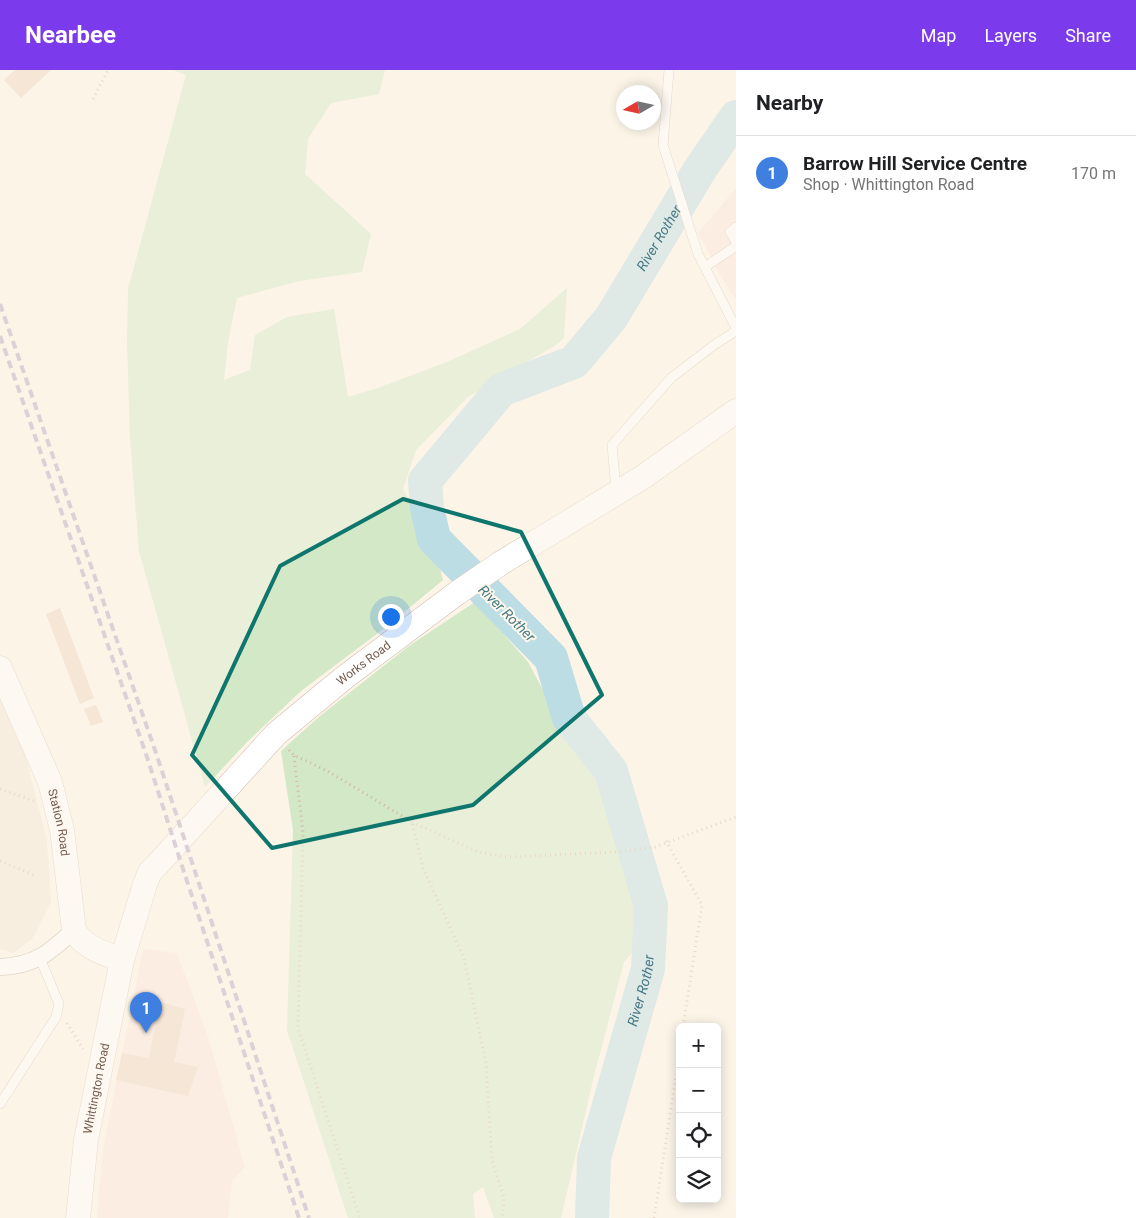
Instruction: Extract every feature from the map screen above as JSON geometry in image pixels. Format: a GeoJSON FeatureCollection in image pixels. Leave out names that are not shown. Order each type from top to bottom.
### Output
{"type":"FeatureCollection","features":[{"type":"Feature","properties":{"kind":"street","name":"Works Road"},"geometry":{"type":"LineString","coordinates":[[122,960],[150,872],[276,734],[345,677],[462,590],[501,563],[617,493],[736,411]]}},
{"type":"Feature","properties":{"kind":"street","name":"Station Road"},"geometry":{"type":"LineString","coordinates":[[2,680],[36,748],[55,799],[62,830],[74,930]]}},
{"type":"Feature","properties":{"kind":"street"},"geometry":{"type":"LineString","coordinates":[[0,967],[26,964],[40,958],[74,930],[84,944],[122,960]]}},
{"type":"Feature","properties":{"kind":"street","name":"Whittington Road"},"geometry":{"type":"LineString","coordinates":[[78,1218],[86,1140],[122,960]]}},
{"type":"Feature","properties":{"kind":"lane"},"geometry":{"type":"LineString","coordinates":[[617,493],[612,445],[671,378],[736,330],[698,254],[663,145],[669,70]]}},
{"type":"Feature","properties":{"kind":"lane"},"geometry":{"type":"LineString","coordinates":[[736,227],[730,232],[736,242]]}},
{"type":"Feature","properties":{"kind":"lane"},"geometry":{"type":"LineString","coordinates":[[705,267],[736,246]]}},
{"type":"Feature","properties":{"kind":"lane"},"geometry":{"type":"LineString","coordinates":[[0,1104],[56,1017],[59,1004],[40,958]]}},
{"type":"Feature","properties":{"kind":"path"},"geometry":{"type":"LineString","coordinates":[[93,99],[108,70]]}},
{"type":"Feature","properties":{"kind":"path"},"geometry":{"type":"LineString","coordinates":[[360,1218],[298,1028],[302,832],[294,755],[329,772],[412,822],[478,852],[507,857],[615,852],[655,846],[736,817]]}},
{"type":"Feature","properties":{"kind":"path"},"geometry":{"type":"LineString","coordinates":[[0,789],[37,802]]}},
{"type":"Feature","properties":{"kind":"path"},"geometry":{"type":"LineString","coordinates":[[412,822],[423,868],[464,958],[486,1064],[492,1161],[504,1198],[502,1218]]}},
{"type":"Feature","properties":{"kind":"path"},"geometry":{"type":"LineString","coordinates":[[666,841],[702,905],[684,1023]]}},
{"type":"Feature","properties":{"kind":"path"},"geometry":{"type":"LineString","coordinates":[[0,861],[37,876]]}},
{"type":"Feature","properties":{"kind":"path"},"geometry":{"type":"LineString","coordinates":[[58,1009],[98,1076]]}},
{"type":"Feature","properties":{"kind":"path"},"geometry":{"type":"LineString","coordinates":[[654,1218],[677,1068]]}},
{"type":"Feature","properties":{"kind":"highlighted area"},"geometry":{"type":"Polygon","coordinates":[[[403,499],[521,532],[602,695],[473,805],[272,848],[192,755],[280,566],[403,499]]]}},
{"type":"Feature","properties":{"kind":"shaded area"},"geometry":{"type":"Polygon","coordinates":[[[736,188],[736,300],[698,233],[736,188]]]}},
{"type":"Feature","properties":{"kind":"shaded area"},"geometry":{"type":"Polygon","coordinates":[[[0,655],[47,841],[51,902],[32,939],[13,953],[0,949],[0,655]]]}},
{"type":"Feature","properties":{"kind":"shaded area"},"geometry":{"type":"Polygon","coordinates":[[[143,949],[177,953],[208,1036],[245,1167],[232,1181],[228,1218],[97,1218],[103,1149],[143,949]]]}},
{"type":"Feature","properties":{"kind":"green space"},"geometry":{"type":"Polygon","coordinates":[[[173,70],[385,70],[379,94],[331,103],[308,139],[305,174],[371,234],[362,272],[299,281],[237,298],[228,342],[224,380],[250,370],[255,335],[287,317],[334,309],[348,397],[381,387],[447,362],[520,329],[567,288],[564,338],[556,345],[468,397],[416,450],[403,489],[432,540],[443,580],[386,627],[301,691],[249,740],[205,787],[139,551],[130,438],[127,340],[128,289],[186,75],[173,70]]]}},
{"type":"Feature","properties":{"kind":"green space"},"geometry":{"type":"Polygon","coordinates":[[[475,602],[528,662],[566,733],[601,788],[623,834],[632,859],[646,913],[637,947],[624,962],[594,1076],[561,1218],[494,1218],[483,1187],[473,1194],[475,1218],[348,1218],[287,1030],[293,830],[281,751],[320,716],[409,646],[475,602]]]}},
{"type":"Feature","properties":{"kind":"building"},"geometry":{"type":"Polygon","coordinates":[[[15,70],[51,70],[21,98],[4,80],[15,70]]]}},
{"type":"Feature","properties":{"kind":"building"},"geometry":{"type":"Polygon","coordinates":[[[60,608],[94,698],[80,704],[46,614],[60,608]]]}},
{"type":"Feature","properties":{"kind":"building"},"geometry":{"type":"Polygon","coordinates":[[[96,705],[103,722],[91,726],[84,709],[96,705]]]}},
{"type":"Feature","properties":{"kind":"building"},"geometry":{"type":"Polygon","coordinates":[[[160,1002],[185,1009],[174,1062],[198,1067],[188,1096],[116,1080],[122,1053],[149,1058],[160,1002]]]}},
{"type":"Feature","properties":{"kind":"waterway","name":"River Rother"},"geometry":{"type":"LineString","coordinates":[[592,1218],[594,1158],[648,969],[651,906],[611,771],[569,718],[551,658],[434,539],[427,508],[425,481],[501,390],[574,362],[611,318],[699,171],[736,117]]}},
{"type":"Feature","properties":{"kind":"railway"},"geometry":{"type":"LineString","coordinates":[[0,304],[156,753],[309,1218]]}},
{"type":"Feature","properties":{"kind":"railway"},"geometry":{"type":"LineString","coordinates":[[0,336],[147,757],[299,1218]]}},
{"type":"Feature","properties":{"kind":"place","name":"Barrow Hill Service Centre"},"geometry":{"type":"Point","coordinates":[146,1033]}}]}
